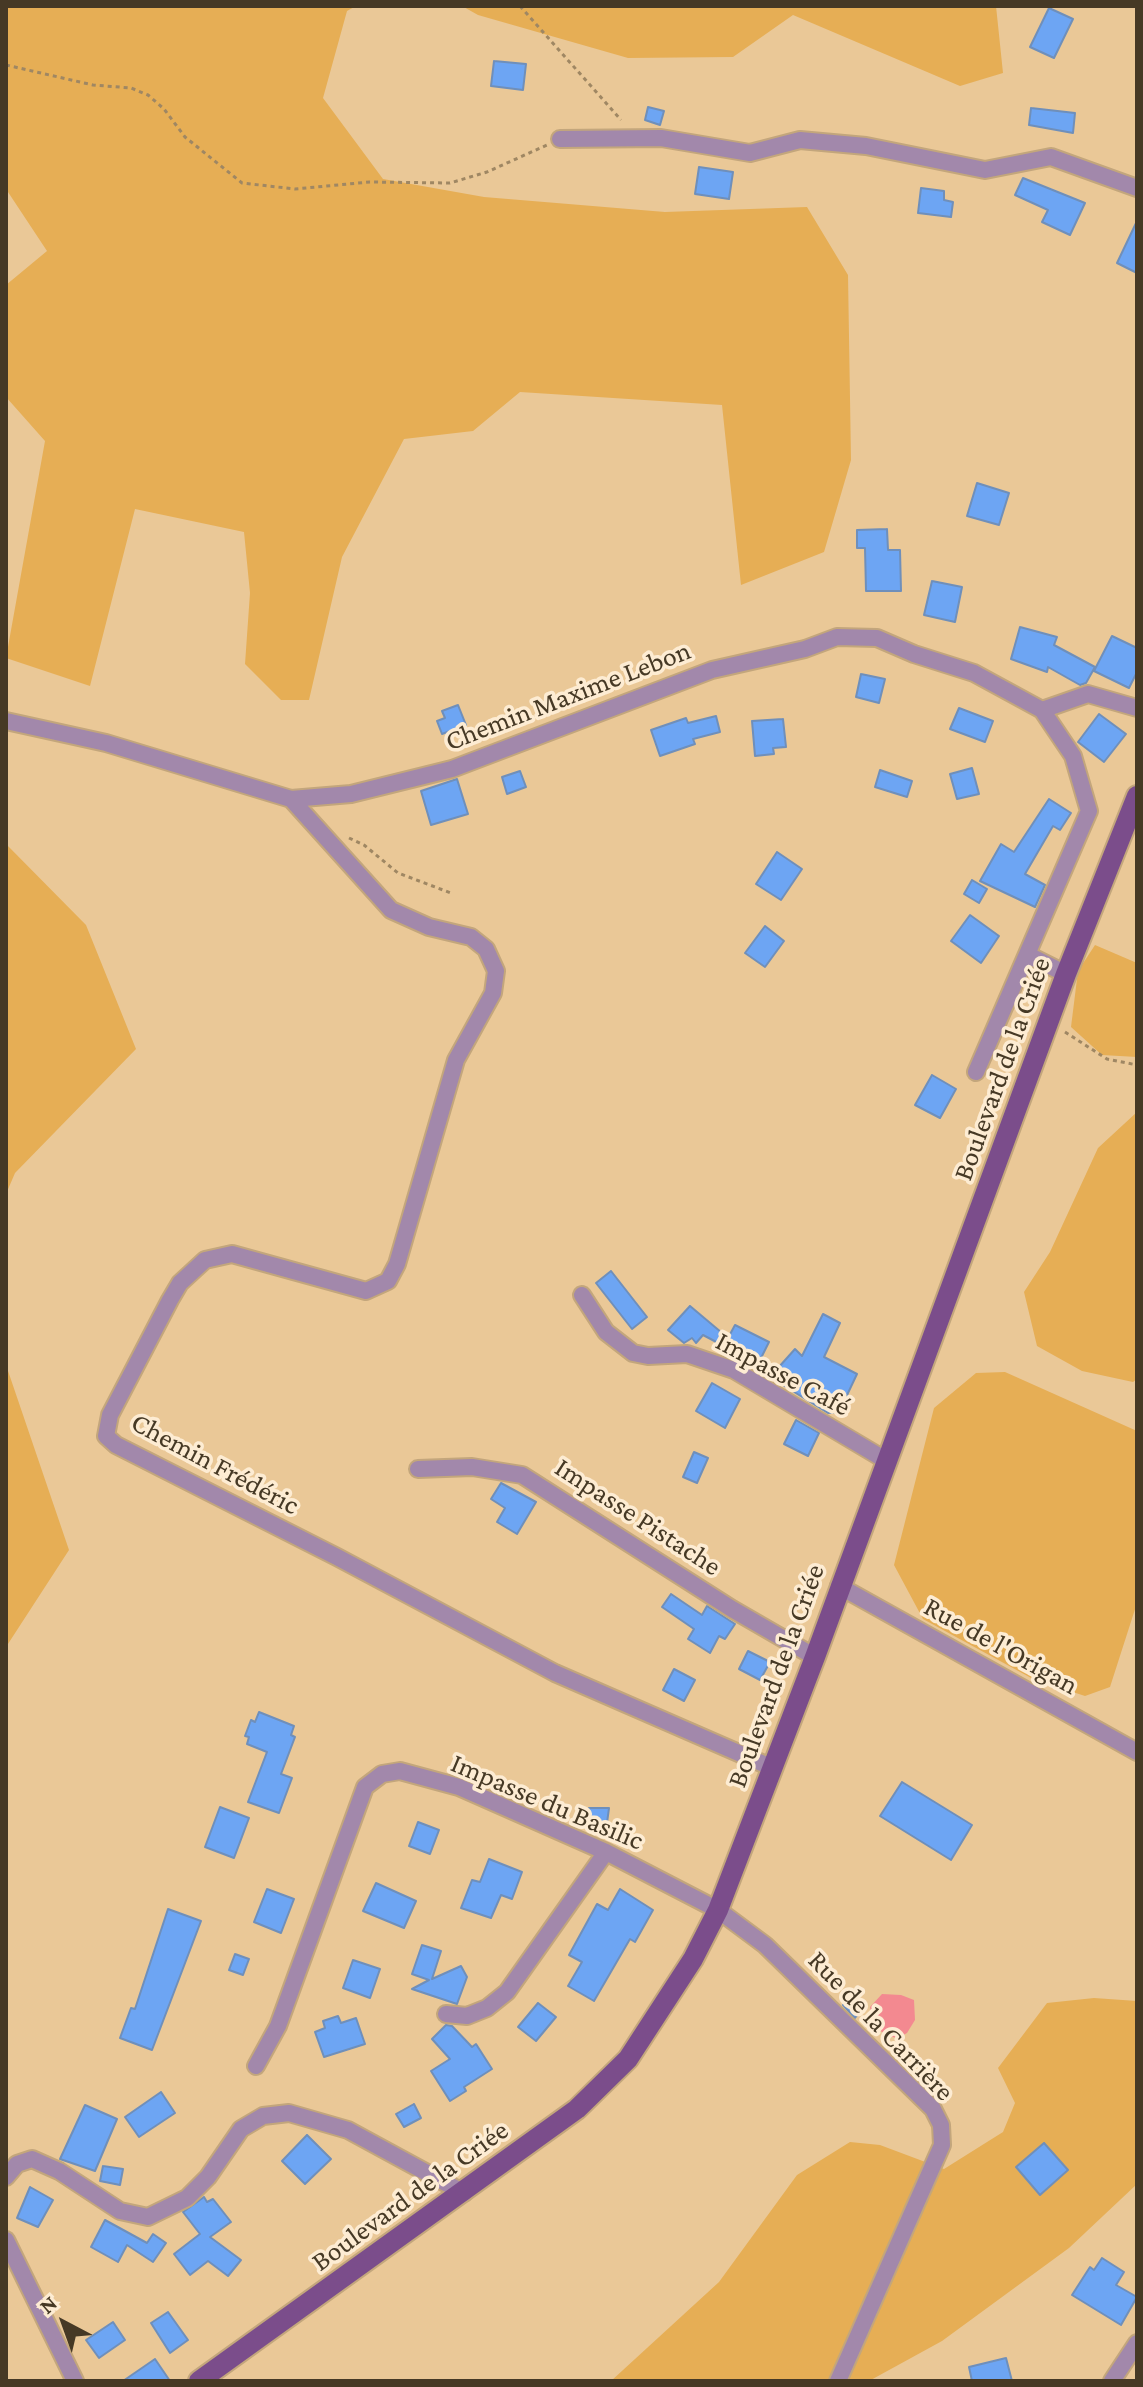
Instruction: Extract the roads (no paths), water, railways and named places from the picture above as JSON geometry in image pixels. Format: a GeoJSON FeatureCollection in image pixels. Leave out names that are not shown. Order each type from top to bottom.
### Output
{"type":"FeatureCollection","features":[{"type":"Feature","properties":{"kind":"main road","name":"Boulevard de la Criée"},"geometry":{"type":"LineString","coordinates":[[199,2381],[577,2109],[628,2059],[664,2007],[718,1910],[815,1657],[1066,974],[1137,796]]}},
{"type":"Feature","properties":{"kind":"street"},"geometry":{"type":"LineString","coordinates":[[560,139],[661,138],[750,153],[800,140],[866,146],[985,170],[1051,157],[1137,188]]}},
{"type":"Feature","properties":{"kind":"street","name":"Chemin Maxime Lebon"},"geometry":{"type":"LineString","coordinates":[[6,721],[106,743],[291,799],[351,794],[452,769],[712,670],[805,649],[837,637],[877,638],[914,654],[974,673],[1042,710]]}},
{"type":"Feature","properties":{"kind":"street"},"geometry":{"type":"LineString","coordinates":[[976,1072],[1030,956],[1089,811],[1073,756],[1042,710],[1088,694],[1137,708]]}},
{"type":"Feature","properties":{"kind":"street","name":"Chemin Frédéric"},"geometry":{"type":"LineString","coordinates":[[291,799],[391,910],[429,927],[471,937],[486,949],[496,971],[493,993],[456,1060],[397,1264],[388,1281],[366,1291],[232,1254],[205,1260],[180,1283],[170,1300],[110,1415],[106,1436],[116,1445],[337,1557],[555,1673],[773,1768]]}},
{"type":"Feature","properties":{"kind":"street"},"geometry":{"type":"LineString","coordinates":[[1030,956],[1066,974]]}},
{"type":"Feature","properties":{"kind":"street","name":"Impasse Café"},"geometry":{"type":"LineString","coordinates":[[582,1295],[606,1332],[633,1353],[648,1356],[687,1354],[734,1370],[887,1461]]}},
{"type":"Feature","properties":{"kind":"street","name":"Impasse Pistache"},"geometry":{"type":"LineString","coordinates":[[418,1469],[472,1467],[522,1475],[732,1609],[815,1657]]}},
{"type":"Feature","properties":{"kind":"street","name":"Rue de l'Origan"},"geometry":{"type":"LineString","coordinates":[[839,1586],[1137,1752]]}},
{"type":"Feature","properties":{"kind":"street","name":"Impasse du Basilic"},"geometry":{"type":"LineString","coordinates":[[256,2066],[278,2026],[365,1787],[382,1774],[400,1771],[459,1787],[606,1852],[718,1910]]}},
{"type":"Feature","properties":{"kind":"street"},"geometry":{"type":"LineString","coordinates":[[446,2014],[467,2016],[487,2008],[507,1992],[606,1852]]}},
{"type":"Feature","properties":{"kind":"street","name":"Rue de la Carrière"},"geometry":{"type":"LineString","coordinates":[[718,1910],[765,1945],[933,2109],[941,2125],[942,2145],[838,2381]]}},
{"type":"Feature","properties":{"kind":"street"},"geometry":{"type":"LineString","coordinates":[[6,2177],[17,2164],[32,2159],[59,2171],[120,2211],[148,2217],[187,2198],[208,2177],[241,2129],[263,2116],[289,2113],[348,2130],[464,2193]]}},
{"type":"Feature","properties":{"kind":"street"},"geometry":{"type":"LineString","coordinates":[[6,2240],[75,2381]]}},
{"type":"Feature","properties":{"kind":"street"},"geometry":{"type":"LineString","coordinates":[[1112,2381],[1137,2343]]}}]}
